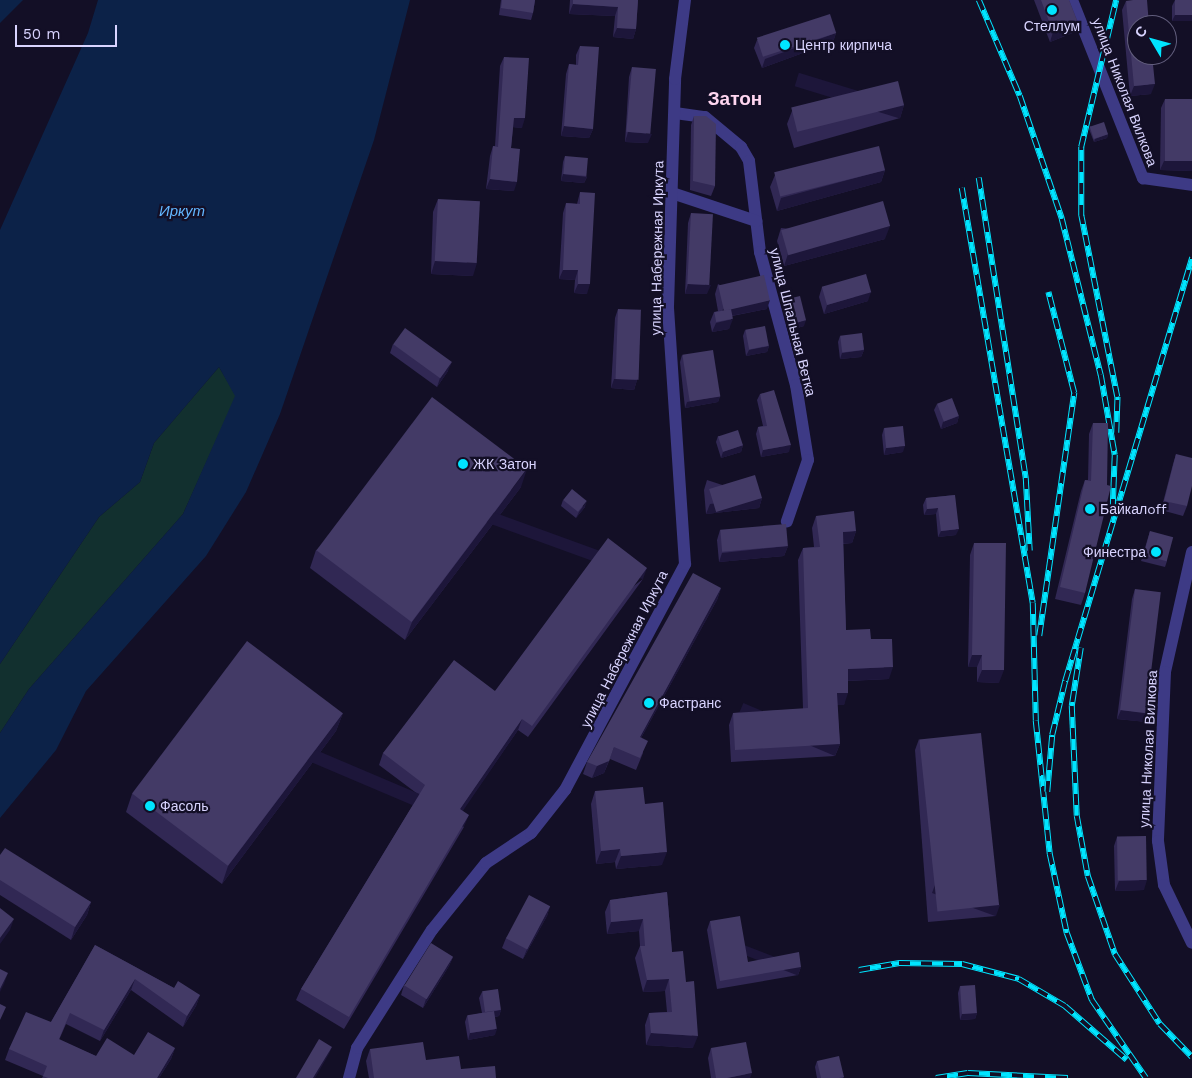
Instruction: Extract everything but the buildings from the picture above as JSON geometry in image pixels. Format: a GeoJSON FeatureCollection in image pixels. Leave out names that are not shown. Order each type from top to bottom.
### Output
{"type":"FeatureCollection","features":[{"type":"Feature","properties":{"kind":"street","name":"улица Набережная Иркута"},"geometry":{"type":"LineString","coordinates":[[349,1078],[357,1048],[432,930],[486,863],[531,833],[565,790],[685,564],[668,306],[675,114],[685,0]]}},
{"type":"Feature","properties":{"kind":"street","name":"улица Николая Вилкова"},"geometry":{"type":"LineString","coordinates":[[1072,0],[1143,178],[1192,185]]}},
{"type":"Feature","properties":{"kind":"street","name":"улица Шпальная Ветка"},"geometry":{"type":"LineString","coordinates":[[675,114],[705,117],[741,147],[749,161],[756,222],[774,316],[796,384],[808,460],[786,521]]}},
{"type":"Feature","properties":{"kind":"street"},"geometry":{"type":"LineString","coordinates":[[672,193],[756,222]]}},
{"type":"Feature","properties":{"kind":"street","name":"улица Николая Вилкова"},"geometry":{"type":"LineString","coordinates":[[1192,552],[1166,672],[1158,841],[1164,885],[1192,943]]}},
{"type":"Feature","properties":{"kind":"green space"},"geometry":{"type":"Polygon","coordinates":[[[219,367],[236,396],[183,514],[29,689],[0,733],[0,664],[99,517],[140,482],[154,443],[219,367]]]}},
{"type":"Feature","properties":{"kind":"water"},"geometry":{"type":"Polygon","coordinates":[[[0,0],[23,0],[0,23],[0,0]]]}},
{"type":"Feature","properties":{"kind":"water","name":"Иркут"},"geometry":{"type":"Polygon","coordinates":[[[98,0],[410,0],[374,140],[280,414],[246,492],[206,556],[86,691],[56,750],[0,818],[0,733],[29,689],[183,514],[235,396],[219,367],[154,443],[140,482],[99,517],[0,664],[0,230],[88,33],[98,0]]]}},
{"type":"Feature","properties":{"kind":"railway"},"geometry":{"type":"LineString","coordinates":[[979,0],[1020,96],[1062,219],[1101,375],[1115,455],[1113,508]]}},
{"type":"Feature","properties":{"kind":"railway"},"geometry":{"type":"LineString","coordinates":[[1116,0],[1081,147],[1081,216],[1117,397],[1116,433]]}},
{"type":"Feature","properties":{"kind":"railway"},"geometry":{"type":"LineString","coordinates":[[979,178],[1026,478],[1030,551]]}},
{"type":"Feature","properties":{"kind":"railway"},"geometry":{"type":"LineString","coordinates":[[962,188],[1033,603],[1036,721],[1050,854],[1067,933],[1092,1000],[1146,1078]]}},
{"type":"Feature","properties":{"kind":"railway"},"geometry":{"type":"LineString","coordinates":[[1047,792],[1052,735],[1065,681],[1192,258]]}},
{"type":"Feature","properties":{"kind":"railway"},"geometry":{"type":"LineString","coordinates":[[1039,636],[1074,393],[1048,292]]}},
{"type":"Feature","properties":{"kind":"railway"},"geometry":{"type":"LineString","coordinates":[[1081,648],[1072,706],[1077,816],[1088,876],[1115,954],[1160,1024],[1192,1057]]}},
{"type":"Feature","properties":{"kind":"railway"},"geometry":{"type":"LineString","coordinates":[[859,970],[899,963],[962,964],[1019,979],[1065,1006],[1127,1060]]}},
{"type":"Feature","properties":{"kind":"railway"},"geometry":{"type":"LineString","coordinates":[[936,1078],[968,1073],[1068,1078]]}},
{"type":"Feature","properties":{"kind":"place","name":"Стеллум"},"geometry":{"type":"Point","coordinates":[1052,10]}},
{"type":"Feature","properties":{"kind":"place","name":"Центр кирпича"},"geometry":{"type":"Point","coordinates":[785,45]}},
{"type":"Feature","properties":{"kind":"place","name":"ЖК Затон"},"geometry":{"type":"Point","coordinates":[463,464]}},
{"type":"Feature","properties":{"kind":"place","name":"Байкалoff"},"geometry":{"type":"Point","coordinates":[1090,509]}},
{"type":"Feature","properties":{"kind":"place","name":"Финестра"},"geometry":{"type":"Point","coordinates":[1156,552]}},
{"type":"Feature","properties":{"kind":"place","name":"Фастранс"},"geometry":{"type":"Point","coordinates":[649,703]}},
{"type":"Feature","properties":{"kind":"place","name":"Фасоль"},"geometry":{"type":"Point","coordinates":[150,806]}},
{"type":"Feature","properties":{"kind":"district","name":"Затон"},"geometry":{"type":"Point","coordinates":[735,99]}}]}
